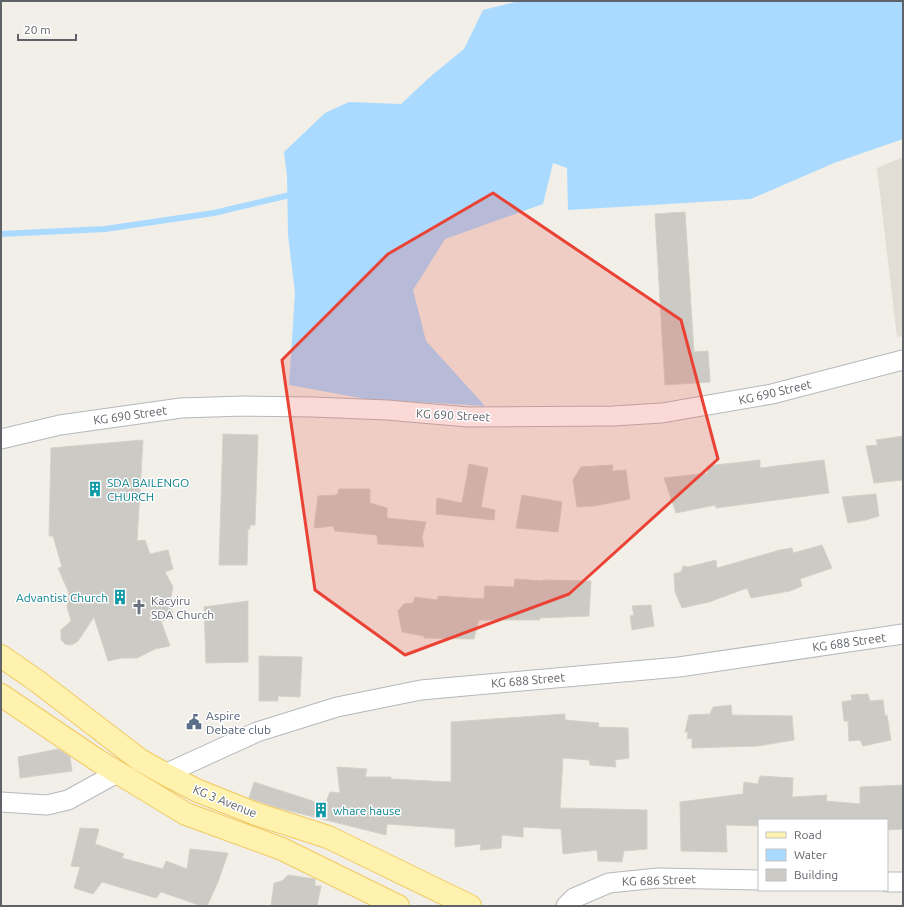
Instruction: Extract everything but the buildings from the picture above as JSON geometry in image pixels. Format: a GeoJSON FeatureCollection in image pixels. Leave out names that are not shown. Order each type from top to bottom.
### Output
{"type":"FeatureCollection","features":[{"type":"Feature","properties":{"kind":"main road","name":"KG 3 Avenue"},"geometry":{"type":"LineString","coordinates":[[1,656],[140,760],[165,774],[196,790],[256,814],[328,837],[470,906]]}},
{"type":"Feature","properties":{"kind":"main road","name":"KG 3 Avenue"},"geometry":{"type":"LineString","coordinates":[[1,696],[117,773],[186,814],[282,849],[398,906]]}},
{"type":"Feature","properties":{"kind":"street","name":"KG 690 Street"},"geometry":{"type":"LineString","coordinates":[[1,440],[60,425],[181,408],[244,406],[313,407],[387,410],[468,417],[612,416],[662,413],[772,394],[903,360]]}},
{"type":"Feature","properties":{"kind":"street","name":"KG 688 Street"},"geometry":{"type":"LineString","coordinates":[[165,774],[257,732],[337,707],[421,690],[679,667],[903,634]]}},
{"type":"Feature","properties":{"kind":"street"},"geometry":{"type":"LineString","coordinates":[[1,802],[47,805],[68,800],[117,773]]}},
{"type":"Feature","properties":{"kind":"street","name":"KG 686 Street"},"geometry":{"type":"LineString","coordinates":[[566,906],[574,898],[609,883],[658,878],[758,880]]}},
{"type":"Feature","properties":{"kind":"street"},"geometry":{"type":"LineString","coordinates":[[888,882],[903,882]]}},
{"type":"Feature","properties":{"kind":"highlighted area"},"geometry":{"type":"Polygon","coordinates":[[[493,193],[681,320],[718,459],[569,594],[405,655],[315,590],[282,360],[388,254],[493,193]]]}},
{"type":"Feature","properties":{"kind":"shaded area"},"geometry":{"type":"Polygon","coordinates":[[[903,157],[903,336],[897,337],[877,168],[903,157]]]}},
{"type":"Feature","properties":{"kind":"water"},"geometry":{"type":"Polygon","coordinates":[[[519,1],[903,1],[903,139],[834,163],[751,199],[568,210],[567,168],[553,163],[543,204],[445,239],[413,290],[426,341],[485,406],[366,399],[289,385],[295,293],[288,235],[287,176],[284,152],[325,113],[349,102],[401,104],[431,76],[464,49],[483,10],[519,1]]]}},
{"type":"Feature","properties":{"kind":"waterway"},"geometry":{"type":"LineString","coordinates":[[1,234],[105,229],[214,213],[294,194]]}},
{"type":"Feature","properties":{"kind":"place","name":"SDA BAILENGO CHURCH"},"geometry":{"type":"Point","coordinates":[95,489]}},
{"type":"Feature","properties":{"kind":"place","name":"Advantist Church"},"geometry":{"type":"Point","coordinates":[120,597]}},
{"type":"Feature","properties":{"kind":"place","name":"Kacyiru SDA Church"},"geometry":{"type":"Point","coordinates":[139,607]}},
{"type":"Feature","properties":{"kind":"place","name":"Aspire Debate club"},"geometry":{"type":"Point","coordinates":[194,722]}},
{"type":"Feature","properties":{"kind":"place","name":"whare hause"},"geometry":{"type":"Point","coordinates":[321,810]}}]}
